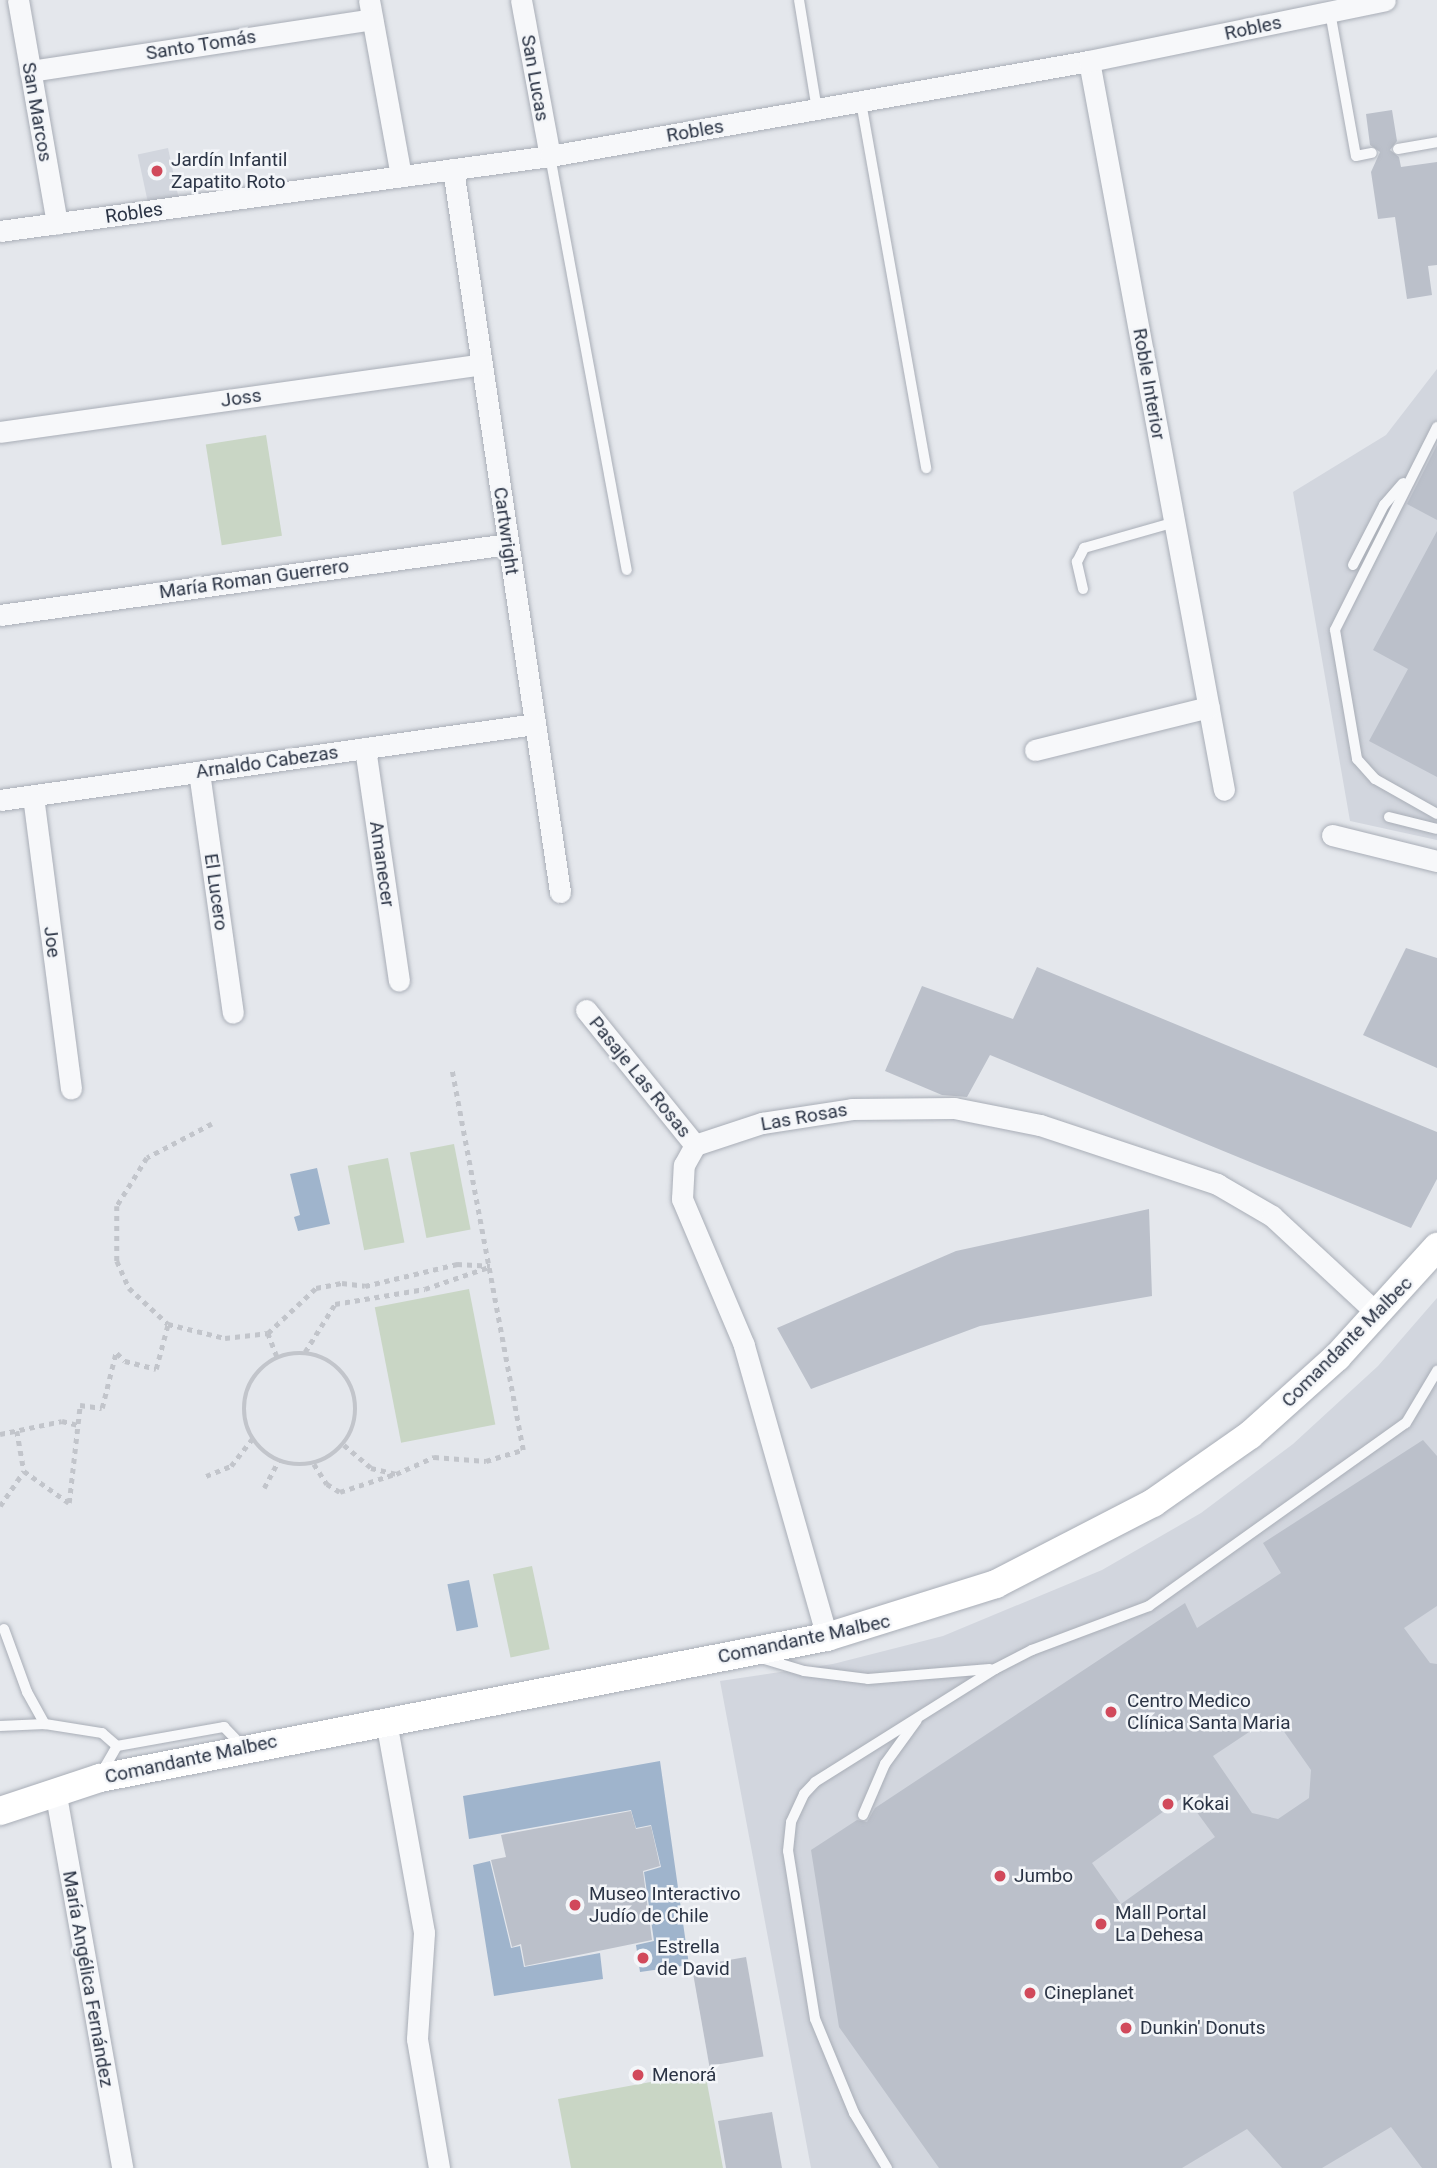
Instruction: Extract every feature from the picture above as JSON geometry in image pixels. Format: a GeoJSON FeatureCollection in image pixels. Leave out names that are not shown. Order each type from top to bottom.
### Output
{"type":"FeatureCollection","features":[{"type":"Feature","properties":{"kind":"street","name":"San Marcos"},"geometry":{"type":"LineString","coordinates":[[18,0],[57,224]]}},
{"type":"Feature","properties":{"kind":"street","name":"San Lucas"},"geometry":{"type":"LineString","coordinates":[[521,0],[550,156]]}},
{"type":"Feature","properties":{"kind":"street","name":"Robles"},"geometry":{"type":"LineString","coordinates":[[0,231],[550,156],[1089,61],[1385,0]]}},
{"type":"Feature","properties":{"kind":"street","name":"Santo Tomás"},"geometry":{"type":"LineString","coordinates":[[30,71],[371,10]]}},
{"type":"Feature","properties":{"kind":"street"},"geometry":{"type":"LineString","coordinates":[[371,10],[401,176]]}},
{"type":"Feature","properties":{"kind":"street","name":"Roble Interior"},"geometry":{"type":"LineString","coordinates":[[1089,61],[1224,790]]}},
{"type":"Feature","properties":{"kind":"street","name":"Cartwright"},"geometry":{"type":"LineString","coordinates":[[453,169],[559,892]]}},
{"type":"Feature","properties":{"kind":"street","name":"Joss"},"geometry":{"type":"LineString","coordinates":[[0,432],[481,364]]}},
{"type":"Feature","properties":{"kind":"street","name":"María Roman Guerrero"},"geometry":{"type":"LineString","coordinates":[[0,615],[508,544]]}},
{"type":"Feature","properties":{"kind":"street"},"geometry":{"type":"LineString","coordinates":[[1035,750],[1209,707]]}},
{"type":"Feature","properties":{"kind":"street","name":"Arnaldo Cabezas"},"geometry":{"type":"LineString","coordinates":[[0,800],[535,724]]}},
{"type":"Feature","properties":{"kind":"street","name":"Amanecer"},"geometry":{"type":"LineString","coordinates":[[365,748],[400,981]]}},
{"type":"Feature","properties":{"kind":"street","name":"El Lucero"},"geometry":{"type":"LineString","coordinates":[[199,772],[233,1013]]}},
{"type":"Feature","properties":{"kind":"street","name":"Joe"},"geometry":{"type":"LineString","coordinates":[[33,796],[71,1089]]}},
{"type":"Feature","properties":{"kind":"street"},"geometry":{"type":"LineString","coordinates":[[1332,835],[1437,861]]}},
{"type":"Feature","properties":{"kind":"street","name":"Pasaje Las Rosas"},"geometry":{"type":"LineString","coordinates":[[586,1010],[695,1144]]}},
{"type":"Feature","properties":{"kind":"street","name":"Las Rosas"},"geometry":{"type":"LineString","coordinates":[[695,1144],[762,1123],[852,1109],[954,1108],[1040,1125],[1217,1184],[1272,1216],[1378,1314]]}},
{"type":"Feature","properties":{"kind":"street"},"geometry":{"type":"LineString","coordinates":[[695,1144],[684,1165],[682,1199],[744,1345],[827,1637]]}},
{"type":"Feature","properties":{"kind":"street","name":"Comandante Malbec"},"geometry":{"type":"LineString","coordinates":[[0,1811],[55,1790],[100,1777],[827,1637],[996,1584],[1143,1509],[1250,1435],[1378,1314],[1437,1247]]}},
{"type":"Feature","properties":{"kind":"street"},"geometry":{"type":"LineString","coordinates":[[386,1721],[424,1933],[417,2039],[439,2168]]}},
{"type":"Feature","properties":{"kind":"street","name":"María Angélica Fernández"},"geometry":{"type":"LineString","coordinates":[[55,1790],[122,2168]]}},
{"type":"Feature","properties":{"kind":"lane"},"geometry":{"type":"LineString","coordinates":[[799,0],[817,110]]}},
{"type":"Feature","properties":{"kind":"lane"},"geometry":{"type":"LineString","coordinates":[[1330,12],[1356,156],[1372,153]]}},
{"type":"Feature","properties":{"kind":"lane"},"geometry":{"type":"LineString","coordinates":[[861,102],[926,468]]}},
{"type":"Feature","properties":{"kind":"lane"},"geometry":{"type":"LineString","coordinates":[[1398,149],[1437,142]]}},
{"type":"Feature","properties":{"kind":"lane"},"geometry":{"type":"LineString","coordinates":[[550,156],[627,570]]}},
{"type":"Feature","properties":{"kind":"lane"},"geometry":{"type":"LineString","coordinates":[[1437,427],[1411,472],[1335,630],[1357,759],[1376,779],[1437,814]]}},
{"type":"Feature","properties":{"kind":"lane"},"geometry":{"type":"LineString","coordinates":[[1353,565],[1384,505],[1411,472]]}},
{"type":"Feature","properties":{"kind":"lane"},"geometry":{"type":"LineString","coordinates":[[1083,589],[1077,562],[1084,548],[1175,522]]}},
{"type":"Feature","properties":{"kind":"lane"},"geometry":{"type":"LineString","coordinates":[[1389,817],[1437,829]]}},
{"type":"Feature","properties":{"kind":"lane"},"geometry":{"type":"LineString","coordinates":[[887,2168],[854,2113],[815,2019],[788,1836],[796,1807],[815,1782],[995,1668],[1032,1650],[1149,1606],[1406,1423],[1437,1371]]}},
{"type":"Feature","properties":{"kind":"lane"},"geometry":{"type":"LineString","coordinates":[[5,1629],[27,1692],[45,1724]]}},
{"type":"Feature","properties":{"kind":"lane"},"geometry":{"type":"LineString","coordinates":[[745,1653],[804,1671],[868,1679],[995,1668]]}},
{"type":"Feature","properties":{"kind":"lane"},"geometry":{"type":"LineString","coordinates":[[863,1815],[885,1764],[928,1708]]}},
{"type":"Feature","properties":{"kind":"lane"},"geometry":{"type":"LineString","coordinates":[[0,1726],[45,1724],[103,1733],[117,1746]]}},
{"type":"Feature","properties":{"kind":"lane"},"geometry":{"type":"LineString","coordinates":[[117,1746],[223,1727],[244,1748]]}},
{"type":"Feature","properties":{"kind":"lane"},"geometry":{"type":"LineString","coordinates":[[100,1777],[117,1746]]}},
{"type":"Feature","properties":{"kind":"path"},"geometry":{"type":"LineString","coordinates":[[314,1464],[327,1484],[340,1492],[378,1483],[434,1457],[486,1461],[523,1450],[452,1071]]}},
{"type":"Feature","properties":{"kind":"path"},"geometry":{"type":"LineString","coordinates":[[212,1124],[147,1158],[117,1206],[117,1261],[129,1288],[168,1324],[225,1338],[268,1333],[316,1288],[342,1283],[365,1286],[457,1264],[490,1266]]}},
{"type":"Feature","properties":{"kind":"path"},"geometry":{"type":"LineString","coordinates":[[305,1352],[335,1304],[364,1296],[425,1289],[490,1266]]}},
{"type":"Feature","properties":{"kind":"path"},"geometry":{"type":"LineString","coordinates":[[364,1296],[365,1286]]}},
{"type":"Feature","properties":{"kind":"path"},"geometry":{"type":"LineString","coordinates":[[24,1471],[69,1503],[80,1405],[102,1408],[116,1352],[125,1361],[156,1368],[168,1324]]}},
{"type":"Feature","properties":{"kind":"path"},"geometry":{"type":"LineString","coordinates":[[268,1333],[277,1357]]}},
{"type":"Feature","properties":{"kind":"path"},"geometry":{"type":"LineString","coordinates":[[305,1352],[340,1368],[356,1399],[355,1421],[344,1445],[314,1464],[296,1465],[279,1460],[253,1438],[243,1412],[246,1390],[261,1368],[277,1357],[305,1352]]}},
{"type":"Feature","properties":{"kind":"path"},"geometry":{"type":"LineString","coordinates":[[0,1434],[62,1421],[78,1424]]}},
{"type":"Feature","properties":{"kind":"path"},"geometry":{"type":"LineString","coordinates":[[0,1506],[24,1471],[17,1431]]}},
{"type":"Feature","properties":{"kind":"path"},"geometry":{"type":"LineString","coordinates":[[206,1476],[231,1466],[253,1438]]}},
{"type":"Feature","properties":{"kind":"path"},"geometry":{"type":"LineString","coordinates":[[344,1445],[371,1468],[396,1474]]}},
{"type":"Feature","properties":{"kind":"path"},"geometry":{"type":"LineString","coordinates":[[264,1488],[279,1460]]}},
{"type":"Feature","properties":{"kind":"shaded area","name":"Jardín Infantil Zapatito Roto"},"geometry":{"type":"Polygon","coordinates":[[[168,148],[179,199],[148,205],[138,154],[168,148]]]}},
{"type":"Feature","properties":{"kind":"shaded area"},"geometry":{"type":"Polygon","coordinates":[[[1437,369],[1437,840],[1350,821],[1293,492],[1386,435],[1437,369]]]}},
{"type":"Feature","properties":{"kind":"shaded area","name":"Mall Portal La Dehesa"},"geometry":{"type":"Polygon","coordinates":[[[1437,1298],[1437,2168],[811,2168],[720,1681],[833,1664],[943,1636],[1102,1570],[1201,1513],[1293,1444],[1378,1366],[1437,1298]]]}},
{"type":"Feature","properties":{"kind":"green space"},"geometry":{"type":"Polygon","coordinates":[[[266,435],[282,536],[222,545],[206,445],[266,435]]]}},
{"type":"Feature","properties":{"kind":"green space"},"geometry":{"type":"Polygon","coordinates":[[[454,1144],[471,1229],[426,1238],[410,1153],[454,1144]]]}},
{"type":"Feature","properties":{"kind":"green space"},"geometry":{"type":"Polygon","coordinates":[[[388,1158],[404,1242],[364,1250],[348,1166],[388,1158]]]}},
{"type":"Feature","properties":{"kind":"green space"},"geometry":{"type":"Polygon","coordinates":[[[469,1289],[495,1424],[401,1443],[375,1307],[469,1289]]]}},
{"type":"Feature","properties":{"kind":"green space"},"geometry":{"type":"Polygon","coordinates":[[[532,1566],[550,1649],[511,1657],[493,1574],[532,1566]]]}},
{"type":"Feature","properties":{"kind":"green space"},"geometry":{"type":"Polygon","coordinates":[[[705,2072],[723,2168],[571,2168],[558,2099],[705,2072]]]}},
{"type":"Feature","properties":{"kind":"water"},"geometry":{"type":"Polygon","coordinates":[[[317,1168],[330,1224],[298,1231],[294,1217],[300,1215],[290,1174],[317,1168]]]}},
{"type":"Feature","properties":{"kind":"water"},"geometry":{"type":"Polygon","coordinates":[[[469,1580],[478,1627],[457,1631],[447,1584],[469,1580]]]}},
{"type":"Feature","properties":{"kind":"water"},"geometry":{"type":"Polygon","coordinates":[[[660,1761],[689,1965],[640,1972],[636,1945],[654,1941],[644,1872],[661,1867],[651,1825],[636,1828],[631,1810],[469,1839],[463,1796],[660,1761]]]}},
{"type":"Feature","properties":{"kind":"water"},"geometry":{"type":"Polygon","coordinates":[[[490,1861],[511,1948],[520,1946],[524,1967],[600,1953],[603,1979],[494,1996],[473,1865],[490,1861]]]}},
{"type":"Feature","properties":{"kind":"building"},"geometry":{"type":"Polygon","coordinates":[[[1392,110],[1397,141],[1390,150],[1399,157],[1401,167],[1437,162],[1437,265],[1428,266],[1432,295],[1407,299],[1395,217],[1378,219],[1371,172],[1380,152],[1370,145],[1366,114],[1392,110]]]}},
{"type":"Feature","properties":{"kind":"building"},"geometry":{"type":"Polygon","coordinates":[[[1437,445],[1437,520],[1407,504],[1437,445]]]}},
{"type":"Feature","properties":{"kind":"building"},"geometry":{"type":"Polygon","coordinates":[[[1437,531],[1437,777],[1369,741],[1408,669],[1373,650],[1437,531]]]}},
{"type":"Feature","properties":{"kind":"building"},"geometry":{"type":"Polygon","coordinates":[[[1406,948],[1437,958],[1437,1068],[1363,1035],[1406,948]]]}},
{"type":"Feature","properties":{"kind":"building"},"geometry":{"type":"Polygon","coordinates":[[[1037,967],[1437,1132],[1437,1179],[1411,1228],[990,1055],[967,1097],[942,1095],[885,1071],[922,986],[1013,1019],[1037,967]]]}},
{"type":"Feature","properties":{"kind":"building"},"geometry":{"type":"Polygon","coordinates":[[[1149,1209],[1152,1296],[980,1326],[811,1389],[777,1328],[956,1251],[1149,1209]]]}},
{"type":"Feature","properties":{"kind":"building","name":"Mall Portal La Dehesa"},"geometry":{"type":"Polygon","coordinates":[[[1423,1440],[1437,1456],[1437,1606],[1404,1628],[1430,1663],[1437,1664],[1437,2168],[1422,2168],[1391,2127],[1322,2168],[1282,2168],[1247,2129],[1182,2168],[939,2168],[839,2027],[811,1850],[857,1820],[867,1822],[875,1808],[1185,1603],[1197,1628],[1281,1573],[1263,1543],[1423,1440]],[[1273,1716],[1213,1756],[1252,1813],[1278,1819],[1309,1798],[1311,1770],[1273,1716]],[[1185,1796],[1092,1863],[1121,1904],[1215,1837],[1185,1796]]]}},
{"type":"Feature","properties":{"kind":"building","name":"Museo Interactivo Judío de Chile"},"geometry":{"type":"Polygon","coordinates":[[[631,1811],[636,1829],[651,1826],[660,1866],[643,1871],[652,1940],[525,1966],[521,1944],[512,1947],[491,1860],[506,1857],[501,1835],[631,1811]]]}},
{"type":"Feature","properties":{"kind":"building"},"geometry":{"type":"Polygon","coordinates":[[[746,1957],[764,2056],[709,2066],[692,1967],[746,1957]]]}},
{"type":"Feature","properties":{"kind":"building"},"geometry":{"type":"Polygon","coordinates":[[[772,2112],[782,2168],[726,2168],[718,2121],[772,2112]]]}},
{"type":"Feature","properties":{"kind":"place","name":"Jardín Infantil Zapatito Roto"},"geometry":{"type":"Point","coordinates":[157,171]}},
{"type":"Feature","properties":{"kind":"place","name":"Centro Medico Clínica Santa Maria"},"geometry":{"type":"Point","coordinates":[1111,1712]}},
{"type":"Feature","properties":{"kind":"place","name":"Kokai"},"geometry":{"type":"Point","coordinates":[1168,1804]}},
{"type":"Feature","properties":{"kind":"place","name":"Jumbo"},"geometry":{"type":"Point","coordinates":[1000,1876]}},
{"type":"Feature","properties":{"kind":"place","name":"Museo Interactivo Judío de Chile"},"geometry":{"type":"Point","coordinates":[575,1905]}},
{"type":"Feature","properties":{"kind":"place","name":"Mall Portal La Dehesa"},"geometry":{"type":"Point","coordinates":[1101,1924]}},
{"type":"Feature","properties":{"kind":"place","name":"Estrella de David"},"geometry":{"type":"Point","coordinates":[643,1958]}},
{"type":"Feature","properties":{"kind":"place","name":"Cineplanet"},"geometry":{"type":"Point","coordinates":[1030,1993]}},
{"type":"Feature","properties":{"kind":"place","name":"Dunkin' Donuts"},"geometry":{"type":"Point","coordinates":[1126,2028]}},
{"type":"Feature","properties":{"kind":"place","name":"Menorá"},"geometry":{"type":"Point","coordinates":[638,2075]}}]}
